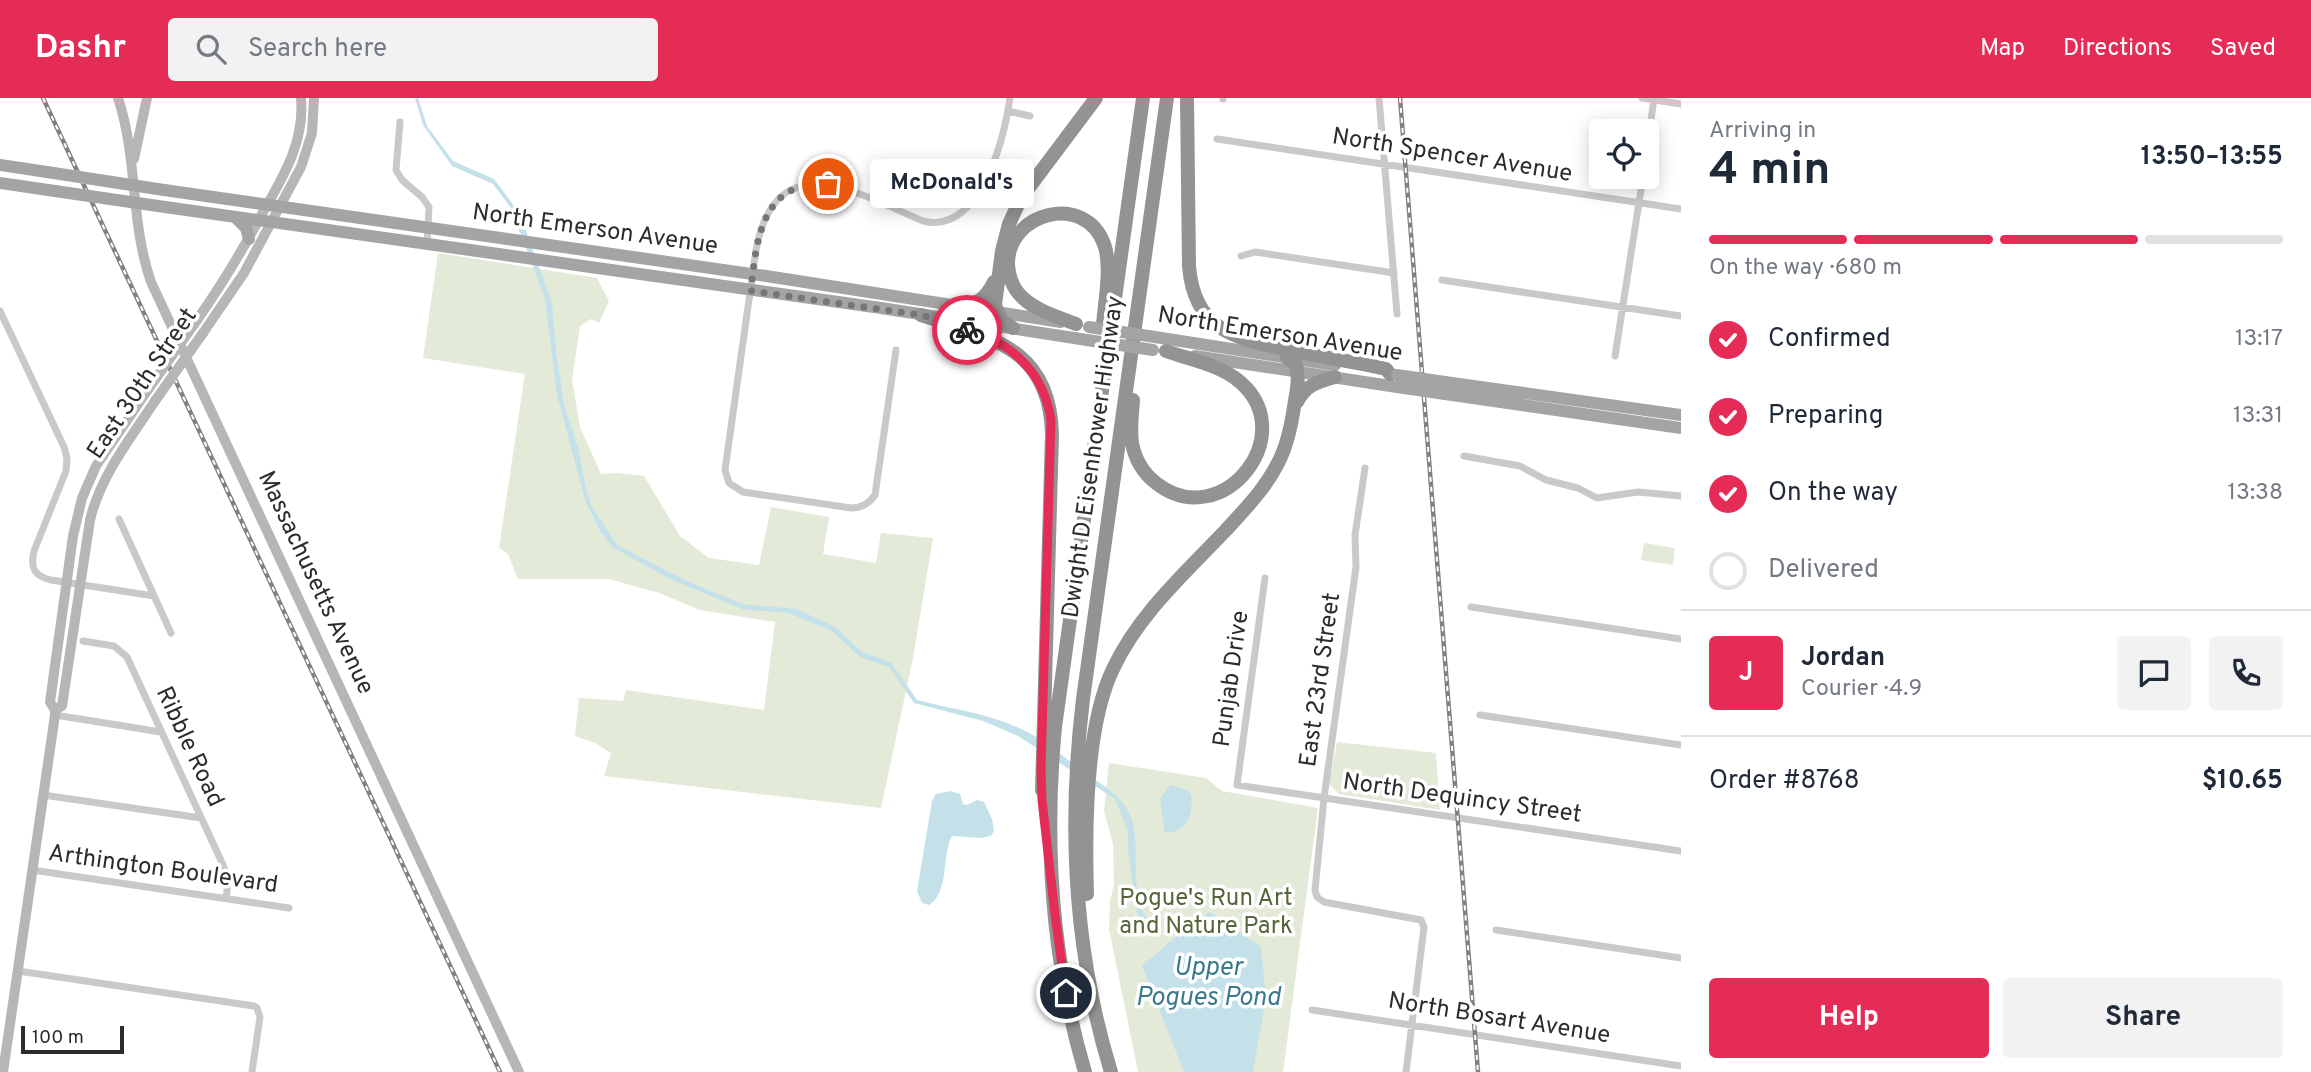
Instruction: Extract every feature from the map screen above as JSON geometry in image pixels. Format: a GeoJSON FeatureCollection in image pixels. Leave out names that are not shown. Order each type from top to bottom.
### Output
{"type":"FeatureCollection","features":[{"type":"Feature","properties":{"kind":"highway"},"geometry":{"type":"LineString","coordinates":[[1013,328],[1001,320],[995,301],[1006,233],[1018,203],[1096,98]]}},
{"type":"Feature","properties":{"kind":"highway","name":"Dwight D Eisenhower Highway"},"geometry":{"type":"LineString","coordinates":[[1046,773],[1055,727],[1143,98]]}},
{"type":"Feature","properties":{"kind":"highway","name":"Dwight D Eisenhower Highway"},"geometry":{"type":"LineString","coordinates":[[1111,1072],[1094,1004],[1079,908],[1075,793],[1078,744],[1167,98]]}},
{"type":"Feature","properties":{"kind":"highway"},"geometry":{"type":"LineString","coordinates":[[1187,98],[1189,267],[1192,288],[1202,309],[1217,326],[1239,338],[1386,369],[1395,379]]}},
{"type":"Feature","properties":{"kind":"highway"},"geometry":{"type":"LineString","coordinates":[[1084,331],[1028,302],[1017,292],[1011,279],[1009,257],[1014,240],[1026,225],[1044,215],[1060,213],[1078,217],[1096,230],[1105,248],[1107,264],[1096,436]]}},
{"type":"Feature","properties":{"kind":"highway"},"geometry":{"type":"LineString","coordinates":[[956,307],[984,298],[998,274]]}},
{"type":"Feature","properties":{"kind":"highway"},"geometry":{"type":"LineString","coordinates":[[1138,304],[1132,445],[1138,461],[1152,480],[1168,491],[1191,496],[1214,494],[1239,480],[1255,460],[1262,433],[1259,411],[1248,390],[1233,375],[1158,346]]}},
{"type":"Feature","properties":{"kind":"highway"},"geometry":{"type":"LineString","coordinates":[[921,315],[985,335],[1005,345],[1021,358],[1034,374],[1048,404],[1052,434],[1043,717],[1046,773],[1042,800],[1063,973],[1085,1072]]}},
{"type":"Feature","properties":{"kind":"highway"},"geometry":{"type":"LineString","coordinates":[[1094,1004],[1086,868],[1088,802],[1092,755],[1105,690],[1124,647],[1154,607],[1262,488],[1284,449],[1294,406],[1297,371],[1294,363],[1287,358]]}},
{"type":"Feature","properties":{"kind":"highway"},"geometry":{"type":"LineString","coordinates":[[1294,406],[1311,385],[1335,377]]}},
{"type":"Feature","properties":{"kind":"main road","name":"Massachusetts Avenue"},"geometry":{"type":"LineString","coordinates":[[118,98],[130,140],[139,238],[151,282],[519,1072]]}},
{"type":"Feature","properties":{"kind":"main road"},"geometry":{"type":"LineString","coordinates":[[132,169],[147,98]]}},
{"type":"Feature","properties":{"kind":"main road","name":"East 30th Street"},"geometry":{"type":"LineString","coordinates":[[274,205],[297,144],[301,123],[301,98]]}},
{"type":"Feature","properties":{"kind":"main road","name":"East 30th Street"},"geometry":{"type":"LineString","coordinates":[[73,584],[96,496],[113,464],[237,284],[265,221],[308,152],[314,98]]}},
{"type":"Feature","properties":{"kind":"main road","name":"North Emerson Avenue"},"geometry":{"type":"LineString","coordinates":[[0,165],[544,244],[921,315],[1013,328],[1084,331]]}},
{"type":"Feature","properties":{"kind":"main road","name":"North Emerson Avenue"},"geometry":{"type":"LineString","coordinates":[[0,183],[551,262],[956,307],[1297,371],[1335,377],[1395,379]]}},
{"type":"Feature","properties":{"kind":"main road"},"geometry":{"type":"LineString","coordinates":[[235,217],[246,228],[249,239]]}},
{"type":"Feature","properties":{"kind":"main road","name":"East 30th Street"},"geometry":{"type":"LineString","coordinates":[[3,1072],[4,1037],[18,971],[55,712],[62,706],[73,584],[75,523],[90,477],[225,279],[249,239],[265,221]]}},
{"type":"Feature","properties":{"kind":"main road","name":"North Emerson Avenue"},"geometry":{"type":"LineString","coordinates":[[1158,346],[1287,358],[1681,428]]}},
{"type":"Feature","properties":{"kind":"main road","name":"North Emerson Avenue"},"geometry":{"type":"LineString","coordinates":[[1445,388],[1681,415]]}},
{"type":"Feature","properties":{"kind":"street"},"geometry":{"type":"LineString","coordinates":[[897,350],[874,495],[865,505],[851,508],[745,493],[729,483],[725,470],[758,237],[766,214],[785,195],[802,186],[818,183],[841,186],[930,222],[944,222],[954,218],[967,208],[991,166],[1000,146],[1010,98]]}},
{"type":"Feature","properties":{"kind":"street"},"geometry":{"type":"LineString","coordinates":[[1379,98],[1397,314]]}},
{"type":"Feature","properties":{"kind":"street"},"geometry":{"type":"LineString","coordinates":[[1642,98],[1681,104]]}},
{"type":"Feature","properties":{"kind":"street"},"geometry":{"type":"LineString","coordinates":[[1651,119],[1654,99]]}},
{"type":"Feature","properties":{"kind":"street"},"geometry":{"type":"LineString","coordinates":[[1008,111],[1031,116]]}},
{"type":"Feature","properties":{"kind":"street"},"geometry":{"type":"LineString","coordinates":[[400,122],[396,170],[402,180],[427,204],[427,245]]}},
{"type":"Feature","properties":{"kind":"street","name":"North Spencer Avenue"},"geometry":{"type":"LineString","coordinates":[[1217,139],[1681,209]]}},
{"type":"Feature","properties":{"kind":"street"},"geometry":{"type":"LineString","coordinates":[[1615,356],[1641,189]]}},
{"type":"Feature","properties":{"kind":"street"},"geometry":{"type":"LineString","coordinates":[[1241,256],[1255,252],[1394,273]]}},
{"type":"Feature","properties":{"kind":"street"},"geometry":{"type":"LineString","coordinates":[[1442,280],[1681,316]]}},
{"type":"Feature","properties":{"kind":"street"},"geometry":{"type":"LineString","coordinates":[[0,311],[66,452],[66,471],[36,544],[32,562],[34,572],[39,576],[73,584],[154,596]]}},
{"type":"Feature","properties":{"kind":"street"},"geometry":{"type":"LineString","coordinates":[[1464,456],[1520,466],[1546,480],[1578,488],[1597,498],[1638,492],[1681,496]]}},
{"type":"Feature","properties":{"kind":"street","name":"East 23rd Street"},"geometry":{"type":"LineString","coordinates":[[1365,468],[1355,535],[1356,567],[1324,798],[1316,880],[1317,897],[1333,904],[1421,920],[1424,927],[1413,1025]]}},
{"type":"Feature","properties":{"kind":"street"},"geometry":{"type":"LineString","coordinates":[[119,519],[171,633]]}},
{"type":"Feature","properties":{"kind":"street","name":"Punjab Drive"},"geometry":{"type":"LineString","coordinates":[[1237,785],[1265,578]]}},
{"type":"Feature","properties":{"kind":"street"},"geometry":{"type":"LineString","coordinates":[[1471,607],[1681,639]]}},
{"type":"Feature","properties":{"kind":"street","name":"Ribble Road"},"geometry":{"type":"LineString","coordinates":[[83,641],[111,645],[122,651],[226,874],[226,899]]}},
{"type":"Feature","properties":{"kind":"street"},"geometry":{"type":"LineString","coordinates":[[55,712],[161,732]]}},
{"type":"Feature","properties":{"kind":"street"},"geometry":{"type":"LineString","coordinates":[[1480,715],[1681,745]]}},
{"type":"Feature","properties":{"kind":"street","name":"North Dequincy Street"},"geometry":{"type":"LineString","coordinates":[[1237,785],[1681,851]]}},
{"type":"Feature","properties":{"kind":"street"},"geometry":{"type":"LineString","coordinates":[[43,795],[201,818]]}},
{"type":"Feature","properties":{"kind":"street","name":"Arthington Boulevard"},"geometry":{"type":"LineString","coordinates":[[32,870],[289,908]]}},
{"type":"Feature","properties":{"kind":"street"},"geometry":{"type":"LineString","coordinates":[[1496,930],[1681,958]]}},
{"type":"Feature","properties":{"kind":"street"},"geometry":{"type":"LineString","coordinates":[[18,971],[257,1008],[260,1017],[252,1072]]}},
{"type":"Feature","properties":{"kind":"street","name":"North Bosart Avenue"},"geometry":{"type":"LineString","coordinates":[[1312,1010],[1681,1066]]}},
{"type":"Feature","properties":{"kind":"street"},"geometry":{"type":"LineString","coordinates":[[1406,1072],[1413,1025]]}},
{"type":"Feature","properties":{"kind":"green space"},"geometry":{"type":"Polygon","coordinates":[[[438,253],[597,278],[609,301],[599,323],[591,319],[580,326],[572,379],[580,427],[601,474],[644,476],[680,536],[709,558],[759,565],[771,507],[829,517],[823,554],[876,563],[881,533],[933,538],[913,658],[881,808],[604,776],[611,753],[595,743],[575,736],[579,698],[623,701],[626,690],[764,710],[775,622],[700,610],[659,593],[609,579],[518,579],[508,554],[499,548],[525,374],[423,358],[438,253]]]}},
{"type":"Feature","properties":{"kind":"green space"},"geometry":{"type":"Polygon","coordinates":[[[1644,543],[1675,548],[1673,565],[1641,560],[1644,543]]]}},
{"type":"Feature","properties":{"kind":"green space"},"geometry":{"type":"Polygon","coordinates":[[[1337,742],[1436,753],[1440,810],[1339,794],[1329,784],[1337,742]]]}},
{"type":"Feature","properties":{"kind":"green space","name":"Pogue's Run Art and Nature Park"},"geometry":{"type":"Polygon","coordinates":[[[1109,763],[1206,778],[1222,791],[1318,808],[1283,1072],[1138,1072],[1109,929],[1110,901],[1114,885],[1113,844],[1104,811],[1109,763]]]}},
{"type":"Feature","properties":{"kind":"water"},"geometry":{"type":"Polygon","coordinates":[[[415,98],[418,98],[427,126],[453,161],[494,179],[512,203],[526,231],[552,303],[564,404],[579,451],[586,489],[591,505],[617,545],[689,582],[743,604],[796,609],[836,627],[862,652],[891,662],[917,700],[1004,722],[1018,727],[1053,748],[1114,794],[1129,812],[1134,832],[1138,897],[1148,920],[1144,923],[1138,916],[1128,853],[1128,831],[1115,799],[1018,736],[983,721],[914,703],[889,667],[860,657],[832,631],[788,613],[742,609],[670,579],[612,547],[600,531],[585,500],[557,395],[545,299],[511,208],[493,184],[452,166],[423,125],[415,98]]]}},
{"type":"Feature","properties":{"kind":"water"},"geometry":{"type":"Polygon","coordinates":[[[1170,785],[1185,789],[1191,794],[1191,809],[1184,826],[1165,833],[1160,799],[1170,785]]]}},
{"type":"Feature","properties":{"kind":"water"},"geometry":{"type":"Polygon","coordinates":[[[950,791],[960,794],[963,804],[977,800],[984,802],[994,831],[991,836],[981,838],[952,836],[940,892],[929,905],[922,903],[917,891],[932,801],[936,794],[950,791]]]}},
{"type":"Feature","properties":{"kind":"water","name":"Upper Pogues Pond"},"geometry":{"type":"Polygon","coordinates":[[[1210,912],[1261,947],[1266,998],[1253,1072],[1184,1072],[1142,966],[1180,933],[1210,912]]]}},
{"type":"Feature","properties":{"kind":"waterway"},"geometry":{"type":"LineString","coordinates":[[1145,920],[1156,928]]}},
{"type":"Feature","properties":{"kind":"railway"},"geometry":{"type":"LineString","coordinates":[[43,98],[500,1072]]}},
{"type":"Feature","properties":{"kind":"railway"},"geometry":{"type":"LineString","coordinates":[[1400,98],[1478,1072]]}},
{"type":"Feature","properties":{"kind":"way so far"},"geometry":{"type":"LineString","coordinates":[[828,184],[818,183],[791,191],[766,214],[758,237],[751,291],[921,315],[967,330]]}},
{"type":"Feature","properties":{"kind":"place","name":"McDonald's"},"geometry":{"type":"Point","coordinates":[828,184]}},
{"type":"Feature","properties":{"kind":"route"},"geometry":{"type":"LineString","coordinates":[[967,330],[1000,342],[1026,363],[1043,391],[1051,420],[1041,769],[1042,800],[1066,993]]}}]}
